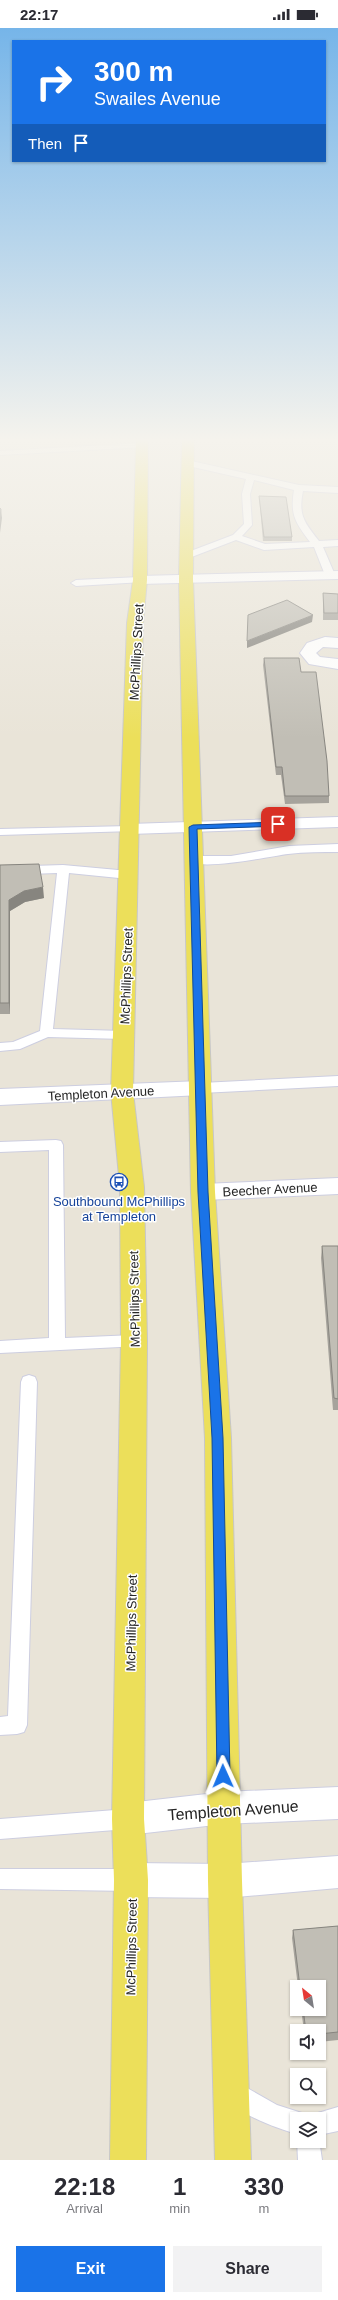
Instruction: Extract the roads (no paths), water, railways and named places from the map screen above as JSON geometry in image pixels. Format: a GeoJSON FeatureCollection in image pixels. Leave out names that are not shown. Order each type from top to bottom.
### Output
{"type":"FeatureCollection","features":[{"type":"Feature","properties":{"kind":"main road","name":"McPhillips Street"},"geometry":{"type":"LineString","coordinates":[[128,2160],[131,1880],[128,1819],[134,1341],[132,1187],[122,1092],[135,623],[140,580],[141,538]]}},
{"type":"Feature","properties":{"kind":"main road"},"geometry":{"type":"LineString","coordinates":[[186,538],[193,827],[202,1088],[203,1192],[218,1438],[225,1881],[233,2160]]}},
{"type":"Feature","properties":{"kind":"street"},"geometry":{"type":"LineString","coordinates":[[140,580],[334,575]]}},
{"type":"Feature","properties":{"kind":"street"},"geometry":{"type":"LineString","coordinates":[[338,643],[319,643],[313,646],[308,653],[316,661],[338,665]]}},
{"type":"Feature","properties":{"kind":"street"},"geometry":{"type":"LineString","coordinates":[[130,829],[338,822]]}},
{"type":"Feature","properties":{"kind":"street","name":"Templeton Avenue"},"geometry":{"type":"LineString","coordinates":[[0,1097],[202,1088]]}},
{"type":"Feature","properties":{"kind":"street","name":"Beecher Avenue"},"geometry":{"type":"LineString","coordinates":[[203,1192],[338,1186]]}},
{"type":"Feature","properties":{"kind":"street","name":"Templeton Avenue"},"geometry":{"type":"LineString","coordinates":[[128,1819],[224,1808],[338,1803]]}},
{"type":"Feature","properties":{"kind":"street"},"geometry":{"type":"LineString","coordinates":[[131,1880],[225,1881],[338,1872]]}},
{"type":"Feature","properties":{"kind":"lane"},"geometry":{"type":"LineString","coordinates":[[186,556],[232,538]]}},
{"type":"Feature","properties":{"kind":"lane"},"geometry":{"type":"LineString","coordinates":[[240,538],[264,547],[338,543]]}},
{"type":"Feature","properties":{"kind":"lane"},"geometry":{"type":"LineString","coordinates":[[311,538],[317,545],[334,575]]}},
{"type":"Feature","properties":{"kind":"lane"},"geometry":{"type":"LineString","coordinates":[[76,584],[140,580]]}},
{"type":"Feature","properties":{"kind":"lane"},"geometry":{"type":"LineString","coordinates":[[0,832],[130,829]]}},
{"type":"Feature","properties":{"kind":"lane"},"geometry":{"type":"LineString","coordinates":[[194,860],[231,860],[289,850],[338,848]]}},
{"type":"Feature","properties":{"kind":"lane"},"geometry":{"type":"LineString","coordinates":[[46,1033],[63,869]]}},
{"type":"Feature","properties":{"kind":"lane"},"geometry":{"type":"LineString","coordinates":[[0,871],[63,869],[129,875]]}},
{"type":"Feature","properties":{"kind":"lane"},"geometry":{"type":"LineString","coordinates":[[0,1046],[15,1046],[46,1033],[124,1035]]}},
{"type":"Feature","properties":{"kind":"lane"},"geometry":{"type":"LineString","coordinates":[[202,1088],[338,1081]]}},
{"type":"Feature","properties":{"kind":"lane"},"geometry":{"type":"LineString","coordinates":[[0,1147],[56,1145],[57,1344]]}},
{"type":"Feature","properties":{"kind":"lane"},"geometry":{"type":"LineString","coordinates":[[0,1347],[134,1341]]}},
{"type":"Feature","properties":{"kind":"lane"},"geometry":{"type":"LineString","coordinates":[[0,1726],[17,1725],[29,1382]]}},
{"type":"Feature","properties":{"kind":"lane"},"geometry":{"type":"LineString","coordinates":[[0,1829],[128,1819]]}},
{"type":"Feature","properties":{"kind":"lane"},"geometry":{"type":"LineString","coordinates":[[0,1879],[131,1880]]}},
{"type":"Feature","properties":{"kind":"lane"},"geometry":{"type":"LineString","coordinates":[[231,2089],[272,2115],[290,2120]]}},
{"type":"Feature","properties":{"kind":"lane"},"geometry":{"type":"LineString","coordinates":[[326,2122],[338,2119]]}},
{"type":"Feature","properties":{"kind":"lane"},"geometry":{"type":"LineString","coordinates":[[309,2148],[310,2160]]}},
{"type":"Feature","properties":{"kind":"place","name":"Southbound McPhillips at Templeton"},"geometry":{"type":"Point","coordinates":[119,1182]}}]}
